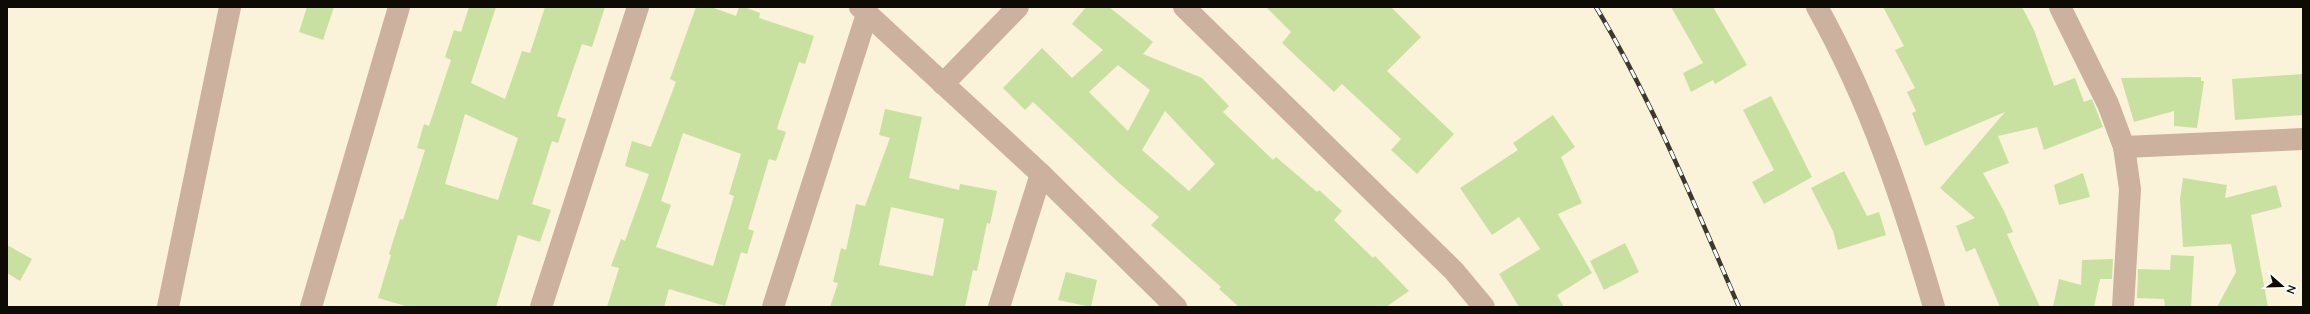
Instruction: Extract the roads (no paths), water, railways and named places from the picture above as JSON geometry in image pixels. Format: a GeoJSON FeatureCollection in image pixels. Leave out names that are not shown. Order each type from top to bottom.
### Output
{"type":"FeatureCollection","features":[{"type":"Feature","properties":{"kind":"street"},"geometry":{"type":"LineString","coordinates":[[168,307],[230,7]]}},
{"type":"Feature","properties":{"kind":"street"},"geometry":{"type":"LineString","coordinates":[[311,307],[399,7]]}},
{"type":"Feature","properties":{"kind":"street"},"geometry":{"type":"LineString","coordinates":[[541,307],[638,7]]}},
{"type":"Feature","properties":{"kind":"street"},"geometry":{"type":"LineString","coordinates":[[943,84],[1018,7]]}},
{"type":"Feature","properties":{"kind":"street"},"geometry":{"type":"LineString","coordinates":[[1184,7],[1454,270],[1484,307]]}},
{"type":"Feature","properties":{"kind":"street"},"geometry":{"type":"LineString","coordinates":[[1817,7],[1834,38],[1873,120],[1906,210],[1934,307]]}},
{"type":"Feature","properties":{"kind":"street"},"geometry":{"type":"LineString","coordinates":[[2060,7],[2108,104],[2124,147],[2130,189],[2123,307]]}},
{"type":"Feature","properties":{"kind":"street"},"geometry":{"type":"LineString","coordinates":[[773,307],[864,11],[1041,174],[1176,307]]}},
{"type":"Feature","properties":{"kind":"street"},"geometry":{"type":"LineString","coordinates":[[2124,147],[2303,139]]}},
{"type":"Feature","properties":{"kind":"street"},"geometry":{"type":"LineString","coordinates":[[999,307],[1041,174]]}},
{"type":"Feature","properties":{"kind":"railway"},"geometry":{"type":"LineString","coordinates":[[1596,7],[1617,43],[1655,117],[1739,307]]}}]}
